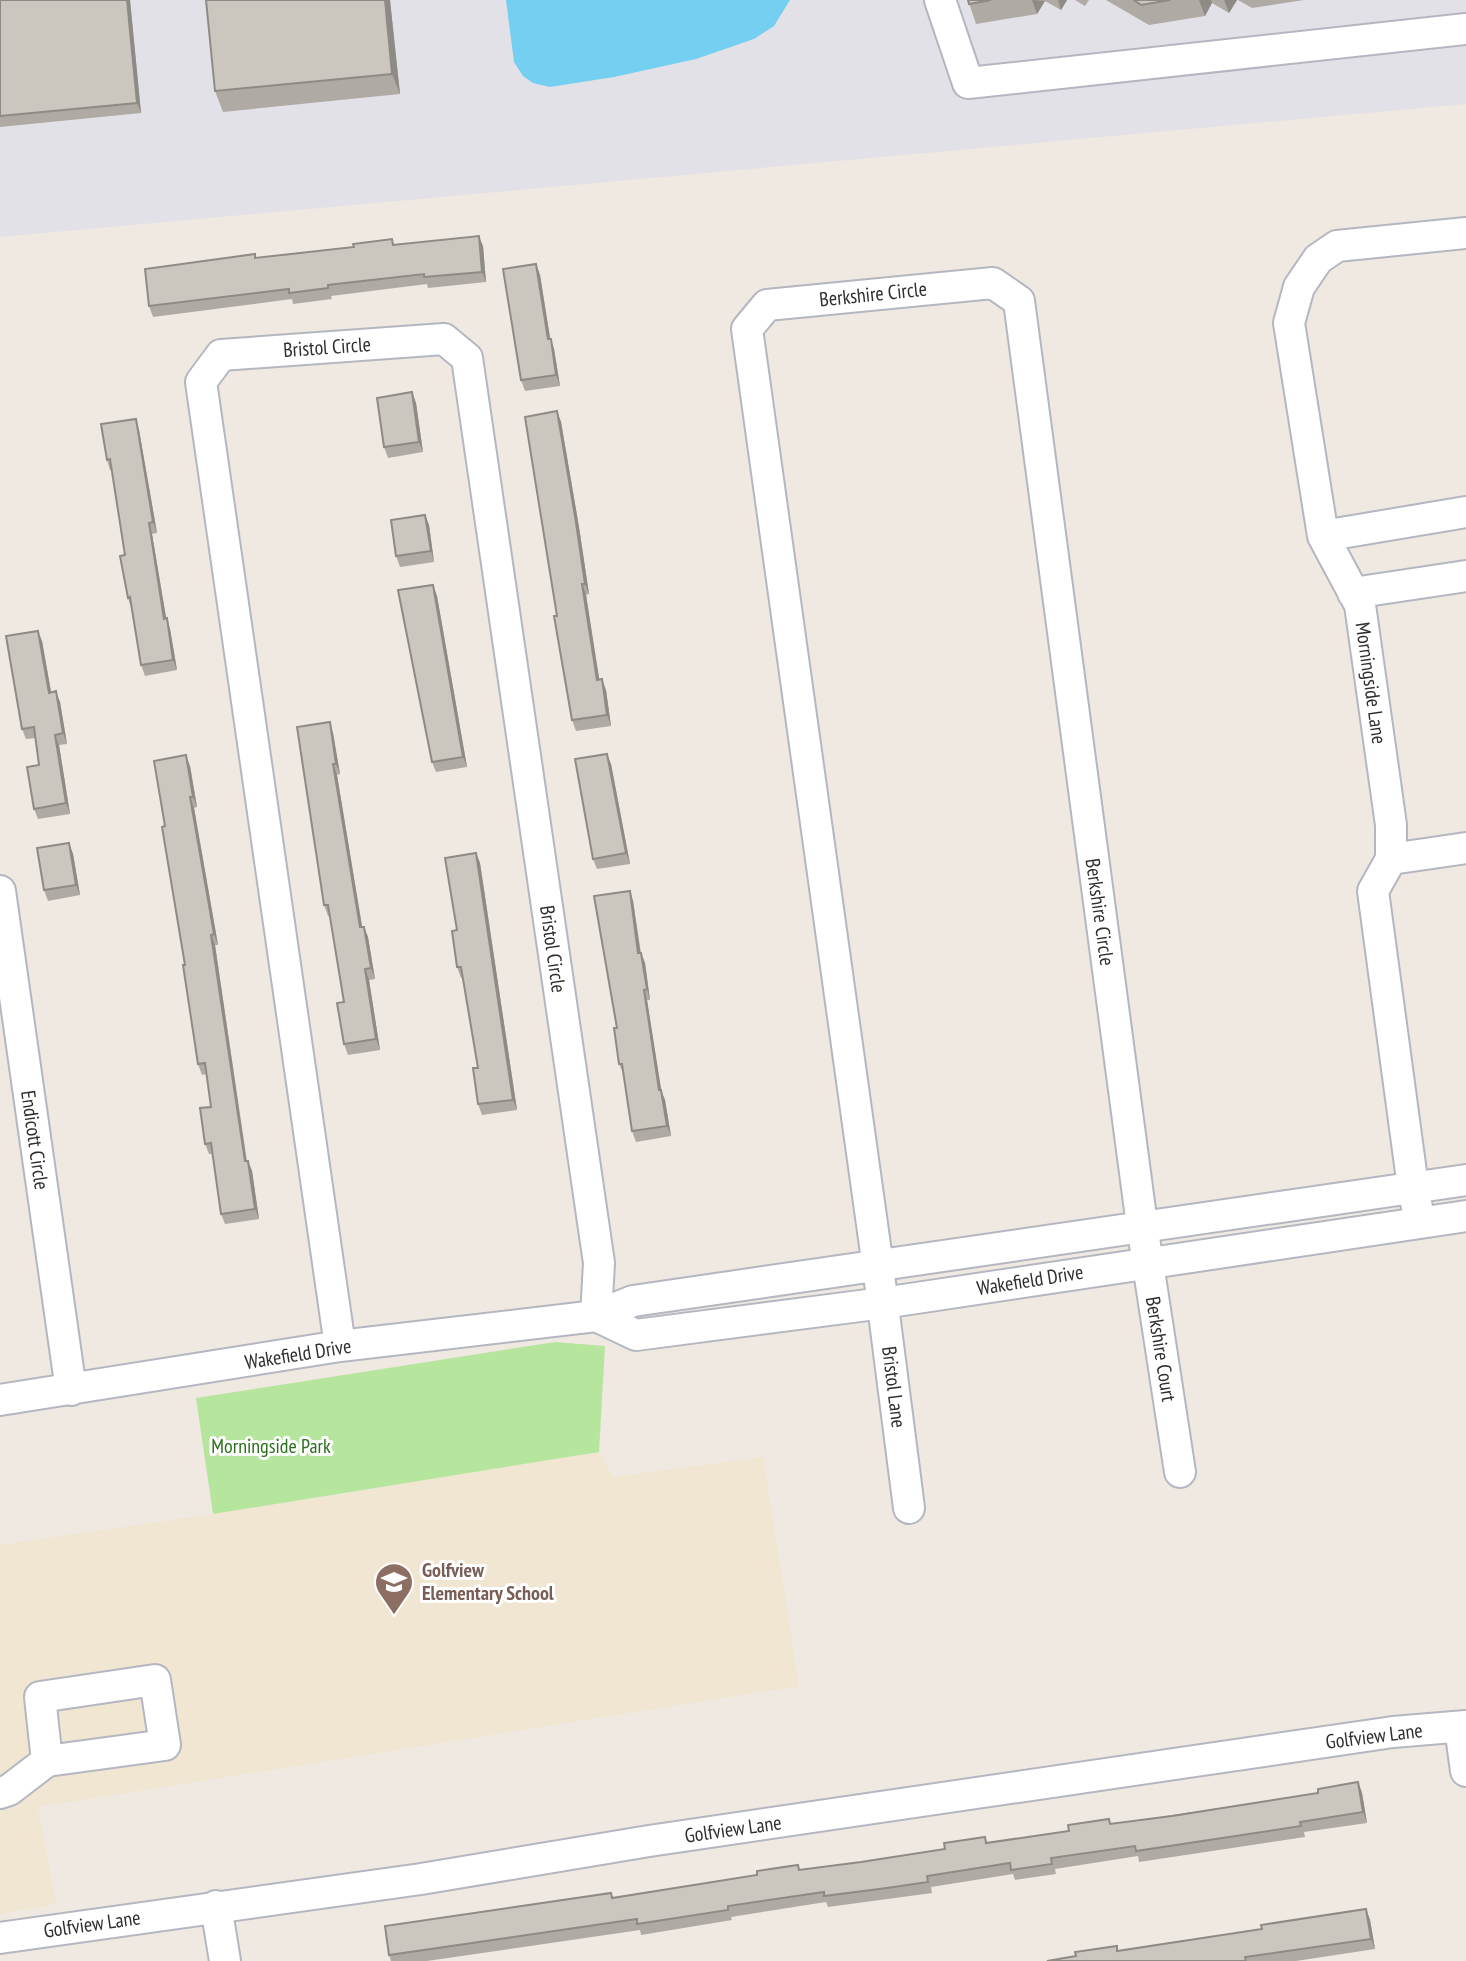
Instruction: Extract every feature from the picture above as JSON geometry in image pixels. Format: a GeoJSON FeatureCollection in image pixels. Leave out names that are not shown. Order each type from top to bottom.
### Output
{"type":"FeatureCollection","features":[{"type":"Feature","properties":{"kind":"street"},"geometry":{"type":"LineString","coordinates":[[940,0],[968,83],[1466,29]]}},
{"type":"Feature","properties":{"kind":"street","name":"Morningside Lane"},"geometry":{"type":"LineString","coordinates":[[1420,1223],[1373,891],[1391,859],[1391,825],[1360,605],[1323,536],[1289,323],[1299,287],[1318,259],[1337,246],[1466,233]]}},
{"type":"Feature","properties":{"kind":"street","name":"Berkshire Circle"},"geometry":{"type":"LineString","coordinates":[[878,1267],[747,329],[767,305],[993,283],[1019,301],[1142,1225]]}},
{"type":"Feature","properties":{"kind":"street","name":"Bristol Circle"},"geometry":{"type":"LineString","coordinates":[[340,1346],[201,382],[221,355],[444,339],[467,358],[599,1263],[596,1316]]}},
{"type":"Feature","properties":{"kind":"street"},"geometry":{"type":"LineString","coordinates":[[1323,536],[1466,512]]}},
{"type":"Feature","properties":{"kind":"street"},"geometry":{"type":"LineString","coordinates":[[1353,593],[1466,576]]}},
{"type":"Feature","properties":{"kind":"street"},"geometry":{"type":"LineString","coordinates":[[1391,859],[1466,848]]}},
{"type":"Feature","properties":{"kind":"street","name":"Endicott Circle"},"geometry":{"type":"LineString","coordinates":[[0,891],[71,1390]]}},
{"type":"Feature","properties":{"kind":"street","name":"Wakefield Drive"},"geometry":{"type":"LineString","coordinates":[[0,1400],[340,1346],[596,1316],[633,1301],[1466,1180]]}},
{"type":"Feature","properties":{"kind":"street","name":"Wakefield Drive"},"geometry":{"type":"LineString","coordinates":[[596,1316],[636,1335],[883,1303],[1466,1216]]}},
{"type":"Feature","properties":{"kind":"street","name":"Berkshire Court"},"geometry":{"type":"LineString","coordinates":[[1142,1225],[1180,1472]]}},
{"type":"Feature","properties":{"kind":"street","name":"Bristol Lane"},"geometry":{"type":"LineString","coordinates":[[878,1267],[909,1508]]}},
{"type":"Feature","properties":{"kind":"street"},"geometry":{"type":"LineString","coordinates":[[1463,1727],[1466,1771]]}},
{"type":"Feature","properties":{"kind":"street","name":"Golfview Lane"},"geometry":{"type":"LineString","coordinates":[[0,1938],[421,1879],[649,1841],[1393,1732],[1463,1727]]}},
{"type":"Feature","properties":{"kind":"street"},"geometry":{"type":"LineString","coordinates":[[0,1793],[9,1790],[47,1761]]}},
{"type":"Feature","properties":{"kind":"street"},"geometry":{"type":"LineString","coordinates":[[216,1906],[225,1961]]}},
{"type":"Feature","properties":{"kind":"shaded area"},"geometry":{"type":"Polygon","coordinates":[[[0,0],[1466,0],[1466,104],[0,237],[0,0]]]}},
{"type":"Feature","properties":{"kind":"shaded area","name":"Golfview Elementary School"},"geometry":{"type":"Polygon","coordinates":[[[599,1452],[613,1477],[763,1457],[799,1686],[38,1807],[56,1904],[0,1914],[0,1545],[599,1452]]]}},
{"type":"Feature","properties":{"kind":"green space","name":"Morningside Park"},"geometry":{"type":"Polygon","coordinates":[[[555,1342],[605,1346],[599,1452],[213,1514],[196,1398],[555,1342]]]}},
{"type":"Feature","properties":{"kind":"water"},"geometry":{"type":"Polygon","coordinates":[[[506,0],[790,0],[774,26],[754,39],[696,59],[550,87],[533,83],[523,76],[514,62],[506,0]]]}},
{"type":"Feature","properties":{"kind":"building"},"geometry":{"type":"Polygon","coordinates":[[[0,0],[127,0],[137,103],[0,116],[0,0]]]}},
{"type":"Feature","properties":{"kind":"building"},"geometry":{"type":"Polygon","coordinates":[[[206,0],[385,0],[392,74],[215,91],[206,0]]]}},
{"type":"Feature","properties":{"kind":"building"},"geometry":{"type":"Polygon","coordinates":[[[968,0],[991,0],[969,4],[968,0]]]}},
{"type":"Feature","properties":{"kind":"building"},"geometry":{"type":"Polygon","coordinates":[[[1134,0],[1170,0],[1141,5],[1134,0]]]}},
{"type":"Feature","properties":{"kind":"building"},"geometry":{"type":"Polygon","coordinates":[[[479,236],[482,272],[424,277],[424,274],[328,285],[328,288],[289,293],[289,289],[149,306],[145,269],[255,254],[255,258],[354,247],[353,244],[392,239],[393,245],[479,236]]]}},
{"type":"Feature","properties":{"kind":"building"},"geometry":{"type":"Polygon","coordinates":[[[536,264],[556,375],[521,380],[503,269],[536,264]]]}},
{"type":"Feature","properties":{"kind":"building"},"geometry":{"type":"Polygon","coordinates":[[[412,392],[419,442],[384,447],[377,398],[412,392]]]}},
{"type":"Feature","properties":{"kind":"building"},"geometry":{"type":"Polygon","coordinates":[[[557,411],[597,680],[602,679],[607,715],[572,720],[525,417],[557,411]]]}},
{"type":"Feature","properties":{"kind":"building"},"geometry":{"type":"Polygon","coordinates":[[[136,419],[153,522],[149,523],[173,660],[141,665],[120,556],[125,555],[110,459],[107,460],[101,424],[136,419]]]}},
{"type":"Feature","properties":{"kind":"building"},"geometry":{"type":"Polygon","coordinates":[[[425,515],[431,551],[396,556],[391,520],[425,515]]]}},
{"type":"Feature","properties":{"kind":"building"},"geometry":{"type":"Polygon","coordinates":[[[433,585],[463,757],[432,762],[398,590],[433,585]]]}},
{"type":"Feature","properties":{"kind":"building"},"geometry":{"type":"Polygon","coordinates":[[[38,631],[49,693],[56,691],[63,733],[55,735],[66,803],[34,809],[27,767],[39,765],[34,727],[22,729],[6,636],[38,631]]]}},
{"type":"Feature","properties":{"kind":"building"},"geometry":{"type":"Polygon","coordinates":[[[330,722],[336,764],[333,764],[360,927],[364,927],[371,968],[365,969],[376,1039],[344,1044],[337,1003],[344,1002],[328,905],[324,905],[297,727],[330,722]]]}},
{"type":"Feature","properties":{"kind":"building"},"geometry":{"type":"Polygon","coordinates":[[[607,754],[626,853],[593,859],[575,759],[607,754]]]}},
{"type":"Feature","properties":{"kind":"building"},"geometry":{"type":"Polygon","coordinates":[[[186,755],[245,1161],[248,1161],[255,1209],[221,1214],[211,1143],[205,1144],[200,1108],[211,1107],[205,1063],[198,1064],[154,761],[186,755]]]}},
{"type":"Feature","properties":{"kind":"building"},"geometry":{"type":"Polygon","coordinates":[[[69,843],[76,885],[44,890],[37,848],[69,843]]]}},
{"type":"Feature","properties":{"kind":"building"},"geometry":{"type":"Polygon","coordinates":[[[476,853],[513,1100],[478,1104],[473,1068],[478,1068],[461,967],[457,967],[452,931],[457,930],[445,858],[476,853]]]}},
{"type":"Feature","properties":{"kind":"building"},"geometry":{"type":"Polygon","coordinates":[[[630,891],[667,1126],[632,1131],[594,896],[630,891]]]}},
{"type":"Feature","properties":{"kind":"building"},"geometry":{"type":"Polygon","coordinates":[[[1358,1782],[1363,1812],[1300,1822],[1301,1826],[1136,1851],[1135,1846],[1051,1858],[1052,1864],[1011,1870],[1010,1863],[927,1876],[928,1882],[824,1896],[824,1892],[637,1924],[637,1919],[389,1955],[385,1926],[611,1893],[612,1898],[757,1875],[757,1871],[798,1865],[799,1870],[861,1862],[945,1849],[944,1843],[985,1837],[986,1843],[1069,1831],[1068,1825],[1109,1819],[1110,1824],[1172,1816],[1318,1793],[1318,1789],[1358,1782]]]}},
{"type":"Feature","properties":{"kind":"building"},"geometry":{"type":"Polygon","coordinates":[[[1366,1909],[1371,1939],[1245,1957],[1246,1961],[1047,1961],[1076,1956],[1075,1952],[1117,1946],[1117,1951],[1262,1929],[1261,1925],[1366,1909]]]}},
{"type":"Feature","properties":{"kind":"place","name":"Golfview Elementary School"},"geometry":{"type":"Point","coordinates":[394,1616]}}]}
